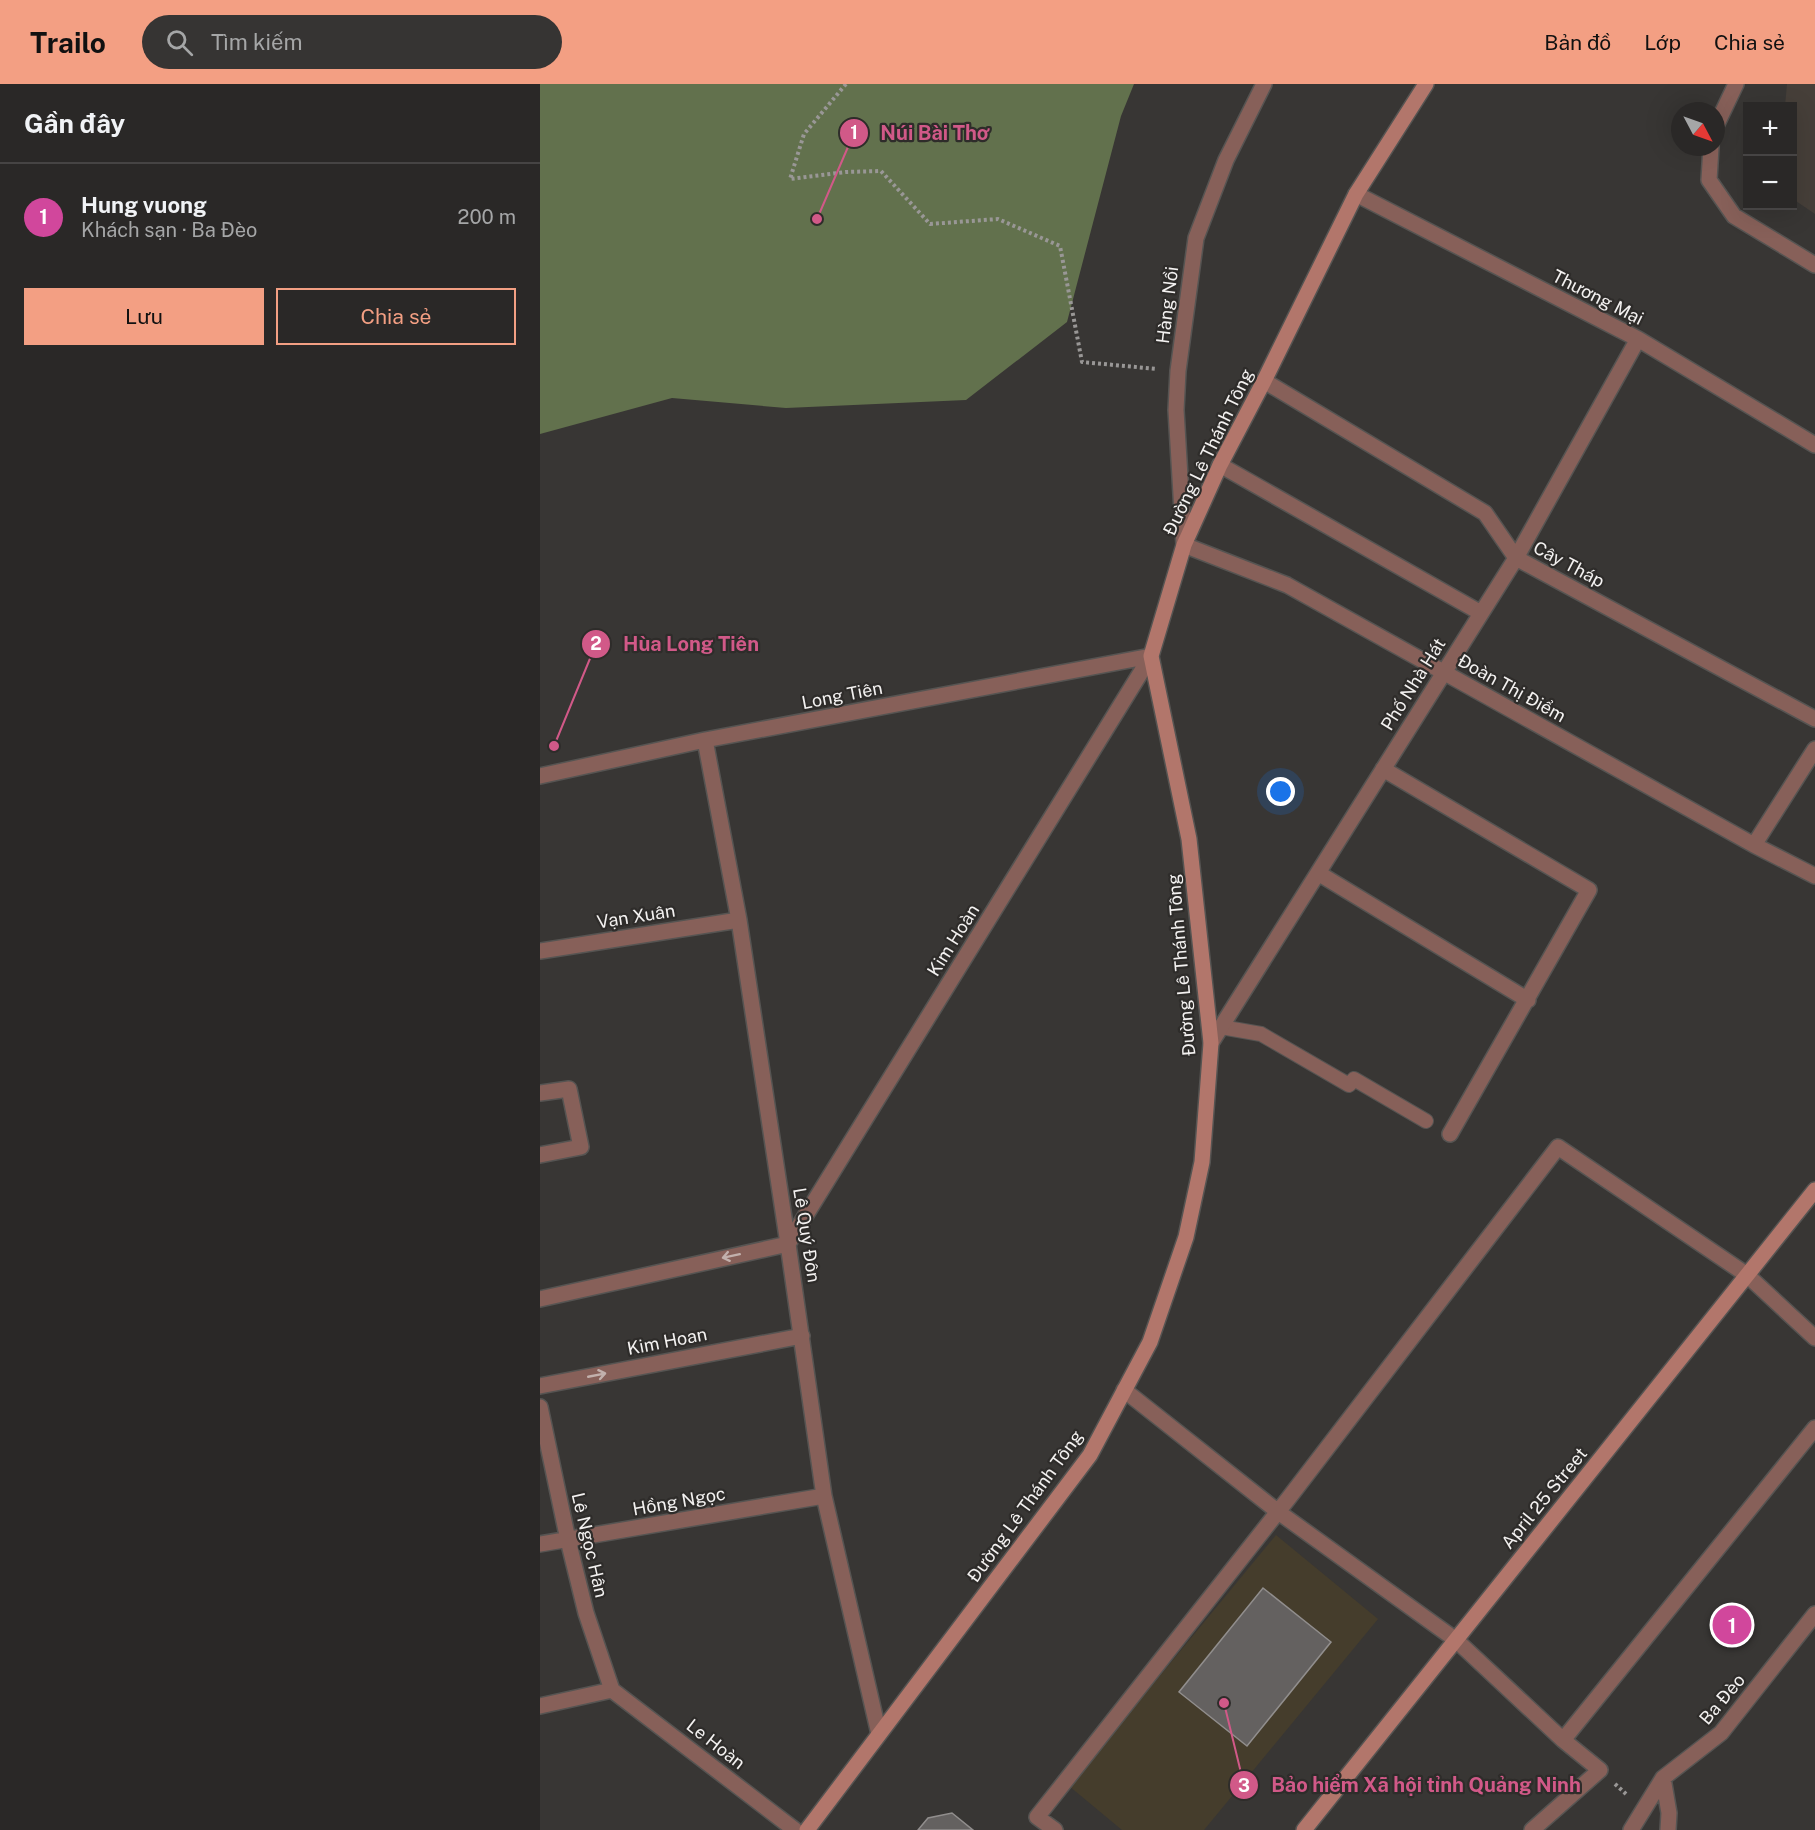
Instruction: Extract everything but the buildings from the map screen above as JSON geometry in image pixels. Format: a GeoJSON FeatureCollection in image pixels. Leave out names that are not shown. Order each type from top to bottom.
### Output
{"type":"FeatureCollection","features":[{"type":"Feature","properties":{"kind":"street","name":"Hàng Nồi"},"geometry":{"type":"LineString","coordinates":[[1184,545],[1176,410],[1178,371],[1196,238],[1226,160],[1264,84]]}},
{"type":"Feature","properties":{"kind":"street","name":"Đường Lê Thánh Tông"},"geometry":{"type":"LineString","coordinates":[[807,1830],[1090,1455],[1150,1342],[1186,1236],[1202,1162],[1211,1043],[1189,839],[1151,656],[1184,545],[1220,465],[1356,194],[1426,84]]}},
{"type":"Feature","properties":{"kind":"street"},"geometry":{"type":"LineString","coordinates":[[1725,107],[1736,84]]}},
{"type":"Feature","properties":{"kind":"street"},"geometry":{"type":"LineString","coordinates":[[1710,156],[1709,180],[1734,216],[1815,266]]}},
{"type":"Feature","properties":{"kind":"street","name":"Thương Mại"},"geometry":{"type":"LineString","coordinates":[[1356,194],[1638,339],[1815,445]]}},
{"type":"Feature","properties":{"kind":"street","name":"Phố Nhà Hát"},"geometry":{"type":"LineString","coordinates":[[1211,1043],[1516,558],[1638,339]]}},
{"type":"Feature","properties":{"kind":"street","name":"Cây Tháp"},"geometry":{"type":"LineString","coordinates":[[1264,381],[1485,513],[1516,558],[1815,719]]}},
{"type":"Feature","properties":{"kind":"street"},"geometry":{"type":"LineString","coordinates":[[1220,465],[1481,613]]}},
{"type":"Feature","properties":{"kind":"street","name":"Đoàn Thị Điểm"},"geometry":{"type":"LineString","coordinates":[[1184,545],[1287,585],[1754,845],[1815,876]]}},
{"type":"Feature","properties":{"kind":"street","name":"Long Tiên"},"geometry":{"type":"LineString","coordinates":[[540,776],[705,740],[1151,656]]}},
{"type":"Feature","properties":{"kind":"street","name":"Kim Hoàn"},"geometry":{"type":"LineString","coordinates":[[788,1244],[1151,656]]}},
{"type":"Feature","properties":{"kind":"street","name":"Lê Quý Đôn"},"geometry":{"type":"LineString","coordinates":[[705,740],[739,920],[824,1496],[879,1734]]}},
{"type":"Feature","properties":{"kind":"street"},"geometry":{"type":"LineString","coordinates":[[1754,845],[1815,749]]}},
{"type":"Feature","properties":{"kind":"street"},"geometry":{"type":"LineString","coordinates":[[1383,769],[1589,890],[1450,1134]]}},
{"type":"Feature","properties":{"kind":"street"},"geometry":{"type":"LineString","coordinates":[[1318,873],[1528,1000]]}},
{"type":"Feature","properties":{"kind":"street","name":"Vạn Xuân"},"geometry":{"type":"LineString","coordinates":[[540,951],[739,920]]}},
{"type":"Feature","properties":{"kind":"street"},"geometry":{"type":"LineString","coordinates":[[540,1093],[569,1089],[580,1148],[540,1155]]}},
{"type":"Feature","properties":{"kind":"street"},"geometry":{"type":"LineString","coordinates":[[1056,1830],[1036,1816],[1277,1511],[1558,1148],[1747,1275],[1815,1338]]}},
{"type":"Feature","properties":{"kind":"street","name":"April 25 Street"},"geometry":{"type":"LineString","coordinates":[[1304,1830],[1815,1190]]}},
{"type":"Feature","properties":{"kind":"street"},"geometry":{"type":"LineString","coordinates":[[540,1299],[788,1244]]}},
{"type":"Feature","properties":{"kind":"street","name":"Kim Hoan"},"geometry":{"type":"LineString","coordinates":[[540,1386],[802,1336]]}},
{"type":"Feature","properties":{"kind":"street"},"geometry":{"type":"LineString","coordinates":[[1124,1390],[1277,1511],[1456,1640],[1563,1740],[1600,1770],[1532,1830]]}},
{"type":"Feature","properties":{"kind":"street","name":"Lê Ngọc Hân"},"geometry":{"type":"LineString","coordinates":[[540,1407],[586,1613],[612,1689]]}},
{"type":"Feature","properties":{"kind":"street"},"geometry":{"type":"LineString","coordinates":[[1563,1740],[1815,1428]]}},
{"type":"Feature","properties":{"kind":"street","name":"Hồng Ngọc"},"geometry":{"type":"LineString","coordinates":[[540,1544],[824,1496]]}},
{"type":"Feature","properties":{"kind":"street","name":"Ba Đèo"},"geometry":{"type":"LineString","coordinates":[[1631,1830],[1663,1778],[1720,1733],[1815,1614]]}},
{"type":"Feature","properties":{"kind":"street"},"geometry":{"type":"LineString","coordinates":[[540,1706],[612,1689]]}},
{"type":"Feature","properties":{"kind":"street","name":"Le Hoàn"},"geometry":{"type":"LineString","coordinates":[[612,1689],[795,1830]]}},
{"type":"Feature","properties":{"kind":"street"},"geometry":{"type":"LineString","coordinates":[[1663,1778],[1669,1813],[1668,1830]]}},
{"type":"Feature","properties":{"kind":"lane"},"geometry":{"type":"LineString","coordinates":[[1221,1027],[1261,1034],[1349,1085],[1354,1079],[1426,1120]]}},
{"type":"Feature","properties":{"kind":"path"},"geometry":{"type":"LineString","coordinates":[[846,84],[804,134],[790,179],[846,172],[881,171],[930,224],[998,219],[1060,246],[1082,362],[1178,371]]}},
{"type":"Feature","properties":{"kind":"shaded area"},"geometry":{"type":"Polygon","coordinates":[[[1787,84],[1815,84],[1815,214],[1797,202],[1797,102],[1785,102],[1787,84]]]}},
{"type":"Feature","properties":{"kind":"shaded area"},"geometry":{"type":"Polygon","coordinates":[[[1276,1535],[1378,1619],[1204,1830],[1122,1830],[1069,1786],[1276,1535]]]}},
{"type":"Feature","properties":{"kind":"green space"},"geometry":{"type":"Polygon","coordinates":[[[540,84],[1134,84],[1121,116],[1067,322],[966,400],[786,408],[672,398],[540,434],[540,84]]]}},
{"type":"Feature","properties":{"kind":"place","name":"Núi Bài Thơ"},"geometry":{"type":"Point","coordinates":[817,219]}},
{"type":"Feature","properties":{"kind":"place","name":"Hùa Long Tiên"},"geometry":{"type":"Point","coordinates":[554,746]}},
{"type":"Feature","properties":{"kind":"place","name":"Hung vuong"},"geometry":{"type":"Point","coordinates":[1732,1625]}},
{"type":"Feature","properties":{"kind":"place","name":"Bảo hiểm Xã hội tỉnh Quảng Ninh"},"geometry":{"type":"Point","coordinates":[1224,1703]}}]}
